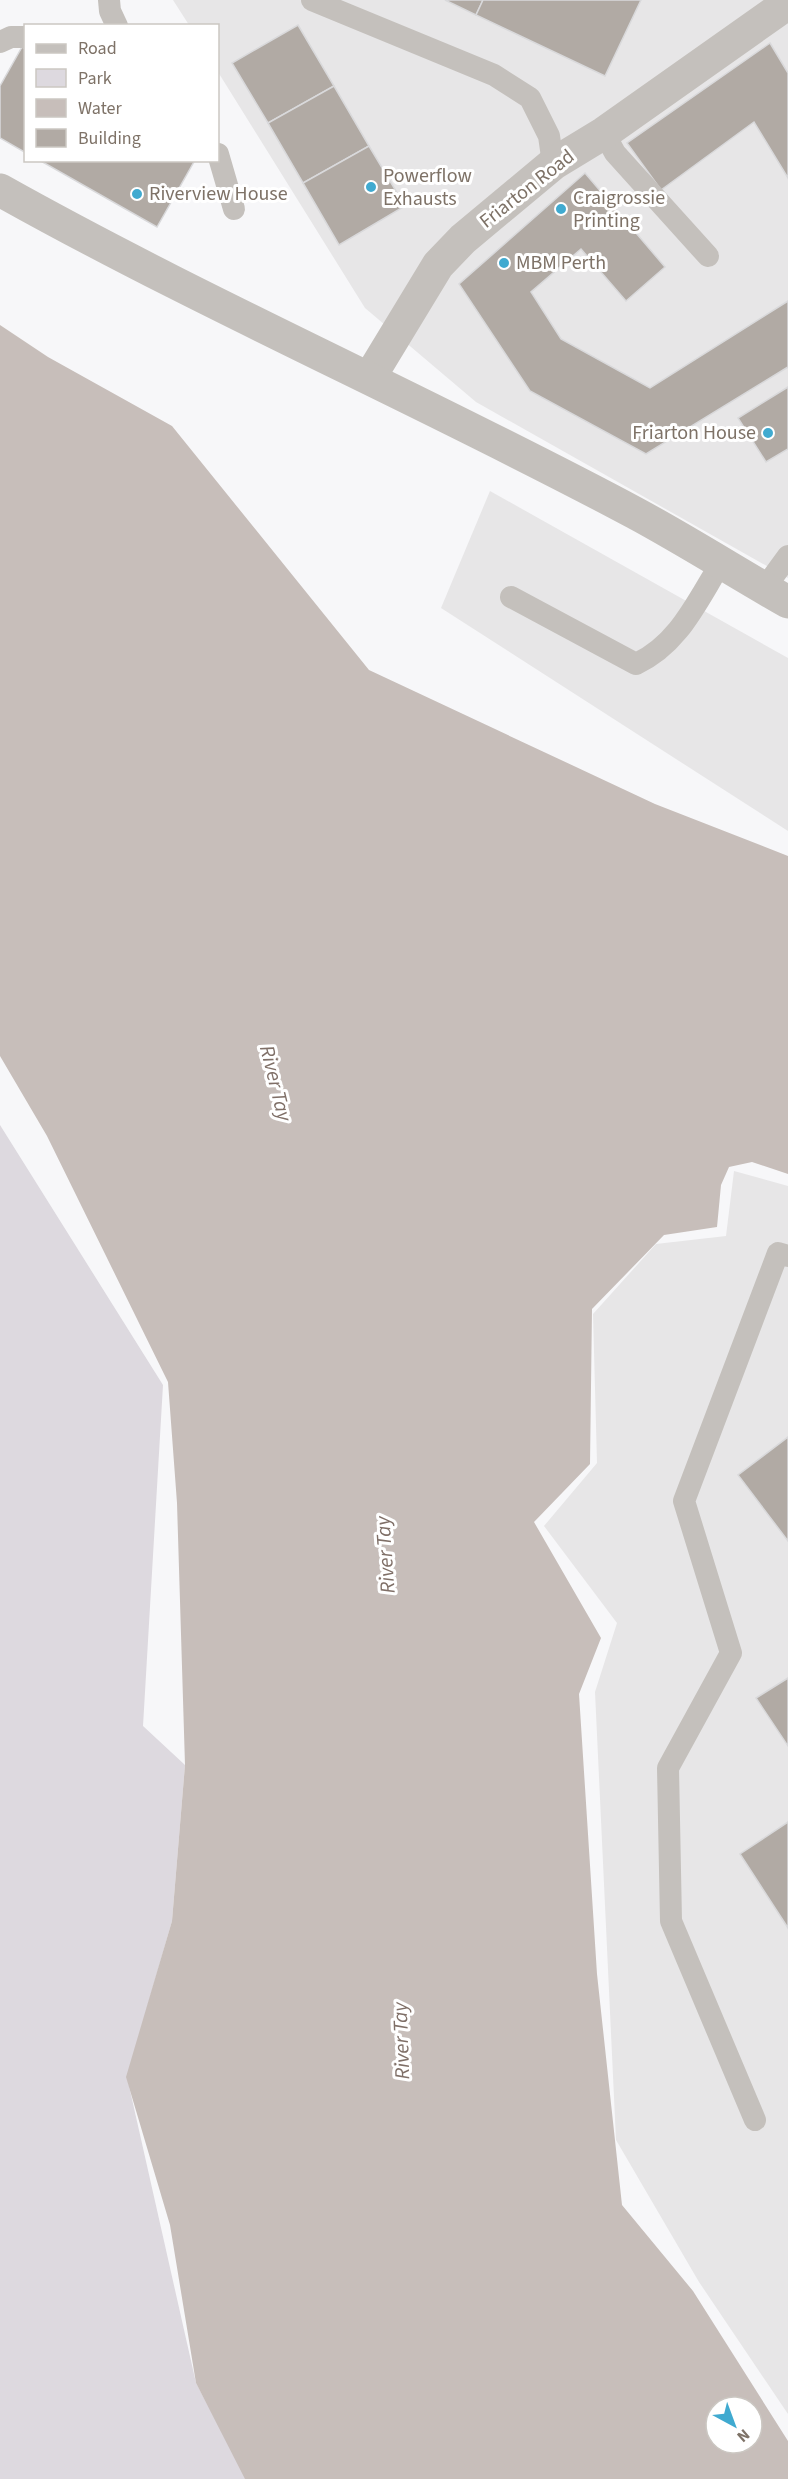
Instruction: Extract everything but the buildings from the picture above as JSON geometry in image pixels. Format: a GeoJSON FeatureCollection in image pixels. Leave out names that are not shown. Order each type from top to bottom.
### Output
{"type":"FeatureCollection","features":[{"type":"Feature","properties":{"kind":"street","name":"Friarton Road"},"geometry":{"type":"LineString","coordinates":[[370,377],[438,265],[463,239],[553,164],[604,134],[788,3]]}},
{"type":"Feature","properties":{"kind":"street"},"geometry":{"type":"LineString","coordinates":[[0,190],[287,339],[370,377],[637,514],[776,595]]}},
{"type":"Feature","properties":{"kind":"lane"},"geometry":{"type":"LineString","coordinates":[[109,0],[110,11],[116,24]]}},
{"type":"Feature","properties":{"kind":"lane"},"geometry":{"type":"LineString","coordinates":[[312,0],[494,75],[530,98],[549,136],[553,164]]}},
{"type":"Feature","properties":{"kind":"lane"},"geometry":{"type":"LineString","coordinates":[[0,42],[11,37],[24,37]]}},
{"type":"Feature","properties":{"kind":"lane"},"geometry":{"type":"LineString","coordinates":[[604,134],[615,153],[708,256]]}},
{"type":"Feature","properties":{"kind":"lane"},"geometry":{"type":"LineString","coordinates":[[219,157],[234,209]]}},
{"type":"Feature","properties":{"kind":"lane"},"geometry":{"type":"LineString","coordinates":[[776,595],[788,556]]}},
{"type":"Feature","properties":{"kind":"lane"},"geometry":{"type":"LineString","coordinates":[[511,597],[636,664],[656,654],[679,632],[720,563]]}},
{"type":"Feature","properties":{"kind":"lane"},"geometry":{"type":"LineString","coordinates":[[755,2120],[671,1921],[668,1768],[731,1653],[684,1501],[778,1253],[788,1256]]}},
{"type":"Feature","properties":{"kind":"shaded area"},"geometry":{"type":"Polygon","coordinates":[[[173,0],[788,0],[788,578],[476,402],[365,308],[219,74],[219,24],[188,24],[173,0]]]}},
{"type":"Feature","properties":{"kind":"shaded area"},"geometry":{"type":"Polygon","coordinates":[[[490,491],[788,658],[788,831],[441,608],[490,491]]]}},
{"type":"Feature","properties":{"kind":"shaded area"},"geometry":{"type":"Polygon","coordinates":[[[734,1171],[788,1186],[788,2414],[699,2282],[616,2140],[595,1692],[617,1623],[544,1526],[597,1463],[593,1314],[656,1244],[726,1236],[734,1171]]]}},
{"type":"Feature","properties":{"kind":"green space"},"geometry":{"type":"Polygon","coordinates":[[[0,1125],[163,1385],[143,1726],[185,1765],[172,1921],[127,2077],[196,2383],[247,2479],[0,2479],[0,1125]]]}},
{"type":"Feature","properties":{"kind":"water","name":"River Tay"},"geometry":{"type":"Polygon","coordinates":[[[0,325],[48,357],[172,426],[369,670],[655,804],[788,856],[788,1174],[752,1162],[729,1167],[721,1185],[717,1227],[664,1235],[592,1309],[590,1464],[534,1522],[601,1638],[579,1694],[597,1974],[622,2205],[693,2291],[759,2395],[704,2395],[704,2455],[764,2455],[764,2403],[788,2441],[788,2479],[245,2479],[196,2383],[170,2225],[126,2077],[172,1921],[185,1765],[177,1503],[168,1382],[47,1136],[0,1056],[0,325]]]}},
{"type":"Feature","properties":{"kind":"place","name":"Powerflow Exhausts"},"geometry":{"type":"Point","coordinates":[371,187]}},
{"type":"Feature","properties":{"kind":"place","name":"Riverview House"},"geometry":{"type":"Point","coordinates":[137,194]}},
{"type":"Feature","properties":{"kind":"place","name":"Craigrossie Printing"},"geometry":{"type":"Point","coordinates":[561,209]}},
{"type":"Feature","properties":{"kind":"place","name":"MBM Perth"},"geometry":{"type":"Point","coordinates":[504,263]}},
{"type":"Feature","properties":{"kind":"place","name":"Friarton House"},"geometry":{"type":"Point","coordinates":[768,433]}}]}
